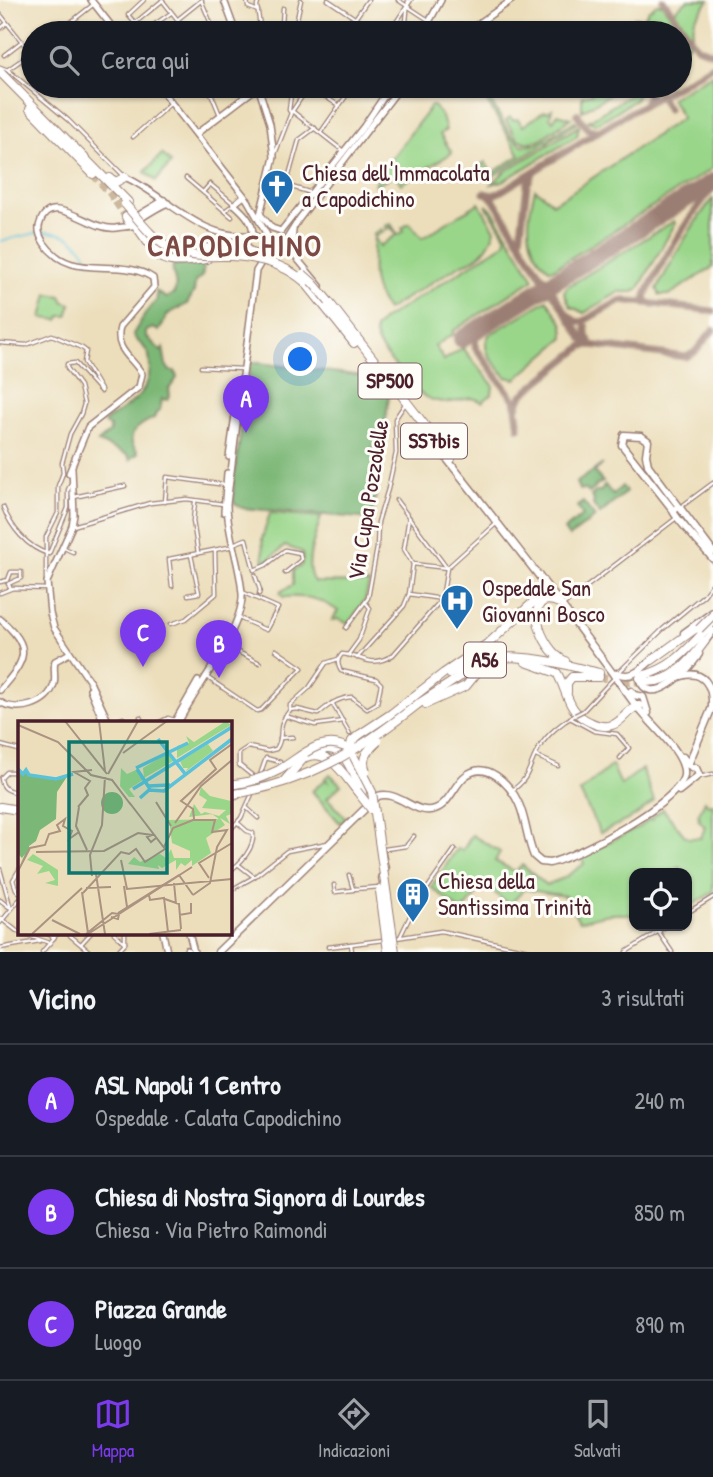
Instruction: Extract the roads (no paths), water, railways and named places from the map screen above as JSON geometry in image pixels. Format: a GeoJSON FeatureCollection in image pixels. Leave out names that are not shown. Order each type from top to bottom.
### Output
{"type":"FeatureCollection","features":[{"type":"Feature","properties":{"kind":"highway","name":"SP500"},"geometry":{"type":"LineString","coordinates":[[4,73],[21,94]]}},
{"type":"Feature","properties":{"kind":"highway","name":"SP500"},"geometry":{"type":"LineString","coordinates":[[24,98],[155,233],[175,247],[197,253],[243,253],[268,258],[303,275],[313,283],[451,459]]}},
{"type":"Feature","properties":{"kind":"highway"},"geometry":{"type":"LineString","coordinates":[[24,98],[40,121],[93,174]]}},
{"type":"Feature","properties":{"kind":"highway"},"geometry":{"type":"LineString","coordinates":[[24,98],[57,124],[113,181],[118,182],[125,177]]}},
{"type":"Feature","properties":{"kind":"highway","name":"SP500"},"geometry":{"type":"LineString","coordinates":[[126,203],[152,235],[173,250],[197,256],[255,258],[278,265],[305,282],[353,342],[371,360]]}},
{"type":"Feature","properties":{"kind":"highway"},"geometry":{"type":"LineString","coordinates":[[130,223],[152,248],[161,252],[189,246],[243,253]]}},
{"type":"Feature","properties":{"kind":"highway"},"geometry":{"type":"LineString","coordinates":[[130,223],[152,251],[165,260],[183,262],[231,256]]}},
{"type":"Feature","properties":{"kind":"highway"},"geometry":{"type":"LineString","coordinates":[[393,952],[384,902],[377,797],[374,785],[364,768],[364,758],[368,750],[418,701],[438,676],[496,637],[537,599],[542,591],[542,581]]}},
{"type":"Feature","properties":{"kind":"highway"},"geometry":{"type":"LineString","coordinates":[[561,603],[546,600],[537,607],[545,643],[559,659],[587,670]]}},
{"type":"Feature","properties":{"kind":"highway"},"geometry":{"type":"LineString","coordinates":[[641,677],[673,657],[713,616]]}},
{"type":"Feature","properties":{"kind":"highway"},"geometry":{"type":"LineString","coordinates":[[652,660],[713,616]]}},
{"type":"Feature","properties":{"kind":"highway"},"geometry":{"type":"LineString","coordinates":[[641,677],[673,663],[713,616]]}},
{"type":"Feature","properties":{"kind":"highway"},"geometry":{"type":"LineString","coordinates":[[641,677],[662,675],[674,668],[713,629]]}},
{"type":"Feature","properties":{"kind":"highway"},"geometry":{"type":"LineString","coordinates":[[641,677],[655,682],[674,673],[692,659],[705,642]]}},
{"type":"Feature","properties":{"kind":"highway"},"geometry":{"type":"LineString","coordinates":[[458,664],[478,656],[500,653],[520,654],[543,660]]}},
{"type":"Feature","properties":{"kind":"highway","name":"A56"},"geometry":{"type":"LineString","coordinates":[[231,794],[276,785],[336,761],[375,738],[449,675],[478,662],[508,656],[543,660],[599,675]]}},
{"type":"Feature","properties":{"kind":"highway"},"geometry":{"type":"LineString","coordinates":[[526,662],[557,673],[572,708],[579,716],[592,723],[610,726],[640,701]]}},
{"type":"Feature","properties":{"kind":"highway","name":"A56"},"geometry":{"type":"LineString","coordinates":[[418,701],[471,669],[490,664],[526,662],[599,675]]}},
{"type":"Feature","properties":{"kind":"highway"},"geometry":{"type":"LineString","coordinates":[[351,769],[349,750],[354,739],[418,701],[450,695],[466,686],[480,669],[490,664]]}},
{"type":"Feature","properties":{"kind":"highway"},"geometry":{"type":"LineString","coordinates":[[599,675],[575,676],[567,684],[571,701],[586,717],[601,723],[613,722],[640,701]]}},
{"type":"Feature","properties":{"kind":"highway"},"geometry":{"type":"LineString","coordinates":[[231,793],[283,778],[330,759],[375,732],[418,701]]}},
{"type":"Feature","properties":{"kind":"highway"},"geometry":{"type":"LineString","coordinates":[[231,793],[270,775],[317,747],[331,743],[349,753],[372,789],[393,952]]}},
{"type":"Feature","properties":{"kind":"highway"},"geometry":{"type":"LineString","coordinates":[[231,794],[273,790],[284,782],[304,758],[320,749],[331,748],[343,754],[371,803]]}},
{"type":"Feature","properties":{"kind":"highway"},"geometry":{"type":"LineString","coordinates":[[349,753],[371,803],[381,852]]}},
{"type":"Feature","properties":{"kind":"highway"},"geometry":{"type":"LineString","coordinates":[[304,758],[314,754],[324,756],[371,803]]}},
{"type":"Feature","properties":{"kind":"highway"},"geometry":{"type":"LineString","coordinates":[[0,809],[18,812]]}},
{"type":"Feature","properties":{"kind":"main road"},"geometry":{"type":"LineString","coordinates":[[224,0],[232,21]]}},
{"type":"Feature","properties":{"kind":"main road"},"geometry":{"type":"LineString","coordinates":[[430,21],[441,0]]}},
{"type":"Feature","properties":{"kind":"main road"},"geometry":{"type":"LineString","coordinates":[[482,21],[512,0]]}},
{"type":"Feature","properties":{"kind":"main road"},"geometry":{"type":"LineString","coordinates":[[92,2],[107,21]]}},
{"type":"Feature","properties":{"kind":"main road"},"geometry":{"type":"LineString","coordinates":[[167,98],[260,218],[279,231],[283,244]]}},
{"type":"Feature","properties":{"kind":"main road"},"geometry":{"type":"LineString","coordinates":[[196,134],[242,98]]}},
{"type":"Feature","properties":{"kind":"main road"},"geometry":{"type":"LineString","coordinates":[[262,98],[270,124],[274,157],[260,218],[269,242]]}},
{"type":"Feature","properties":{"kind":"main road"},"geometry":{"type":"LineString","coordinates":[[225,504],[256,271],[271,235],[279,231],[312,193],[382,98]]}},
{"type":"Feature","properties":{"kind":"main road"},"geometry":{"type":"LineString","coordinates":[[178,721],[237,617],[240,593],[230,547],[225,504],[252,276],[265,254],[283,244],[391,98]]}},
{"type":"Feature","properties":{"kind":"main road"},"geometry":{"type":"LineString","coordinates":[[125,177],[213,231],[241,236],[253,234],[269,242],[283,244]]}},
{"type":"Feature","properties":{"kind":"main road"},"geometry":{"type":"LineString","coordinates":[[125,177],[157,203]]}},
{"type":"Feature","properties":{"kind":"main road"},"geometry":{"type":"LineString","coordinates":[[246,198],[234,204],[247,217],[253,227],[253,234]]}},
{"type":"Feature","properties":{"kind":"main road"},"geometry":{"type":"LineString","coordinates":[[107,721],[87,679],[54,628],[48,586],[72,526],[74,497],[70,474],[88,427],[139,387],[142,374],[125,355],[118,342],[118,335],[120,327],[154,283],[153,278],[136,270],[68,263],[53,255],[39,232],[44,216],[60,209],[100,227],[114,228],[130,223],[157,203],[166,202]]}},
{"type":"Feature","properties":{"kind":"main road"},"geometry":{"type":"LineString","coordinates":[[294,227],[293,249],[311,274]]}},
{"type":"Feature","properties":{"kind":"main road"},"geometry":{"type":"LineString","coordinates":[[241,236],[247,248],[265,254],[288,254]]}},
{"type":"Feature","properties":{"kind":"main road","name":"SS7bis"},"geometry":{"type":"LineString","coordinates":[[283,244],[497,524],[521,550],[616,675],[640,701],[689,769]]}},
{"type":"Feature","properties":{"kind":"main road","name":"SS7bis"},"geometry":{"type":"LineString","coordinates":[[283,244],[311,274],[441,440],[451,459],[497,524]]}},
{"type":"Feature","properties":{"kind":"main road"},"geometry":{"type":"LineString","coordinates":[[713,552],[677,512],[622,446],[624,435],[641,436],[648,442],[648,465],[677,512],[713,559]]}},
{"type":"Feature","properties":{"kind":"main road","name":"SS7bis"},"geometry":{"type":"LineString","coordinates":[[521,550],[561,603]]}},
{"type":"Feature","properties":{"kind":"main road"},"geometry":{"type":"LineString","coordinates":[[223,644],[238,608],[240,593]]}},
{"type":"Feature","properties":{"kind":"main road"},"geometry":{"type":"LineString","coordinates":[[0,618],[18,636],[24,651],[20,666],[0,690]]}},
{"type":"Feature","properties":{"kind":"main road"},"geometry":{"type":"LineString","coordinates":[[680,677],[695,661],[713,629]]}},
{"type":"Feature","properties":{"kind":"main road"},"geometry":{"type":"LineString","coordinates":[[0,702],[7,706],[20,707],[40,700],[52,687],[55,661],[71,653]]}},
{"type":"Feature","properties":{"kind":"main road"},"geometry":{"type":"LineString","coordinates":[[652,660],[639,679],[642,685],[656,690]]}},
{"type":"Feature","properties":{"kind":"main road"},"geometry":{"type":"LineString","coordinates":[[309,863],[371,803],[385,797],[424,809],[435,809],[463,777],[481,770],[494,774],[510,792],[523,814],[533,854],[541,862],[550,863],[638,821],[676,789],[689,769],[713,705],[712,691],[707,681],[693,674],[680,677],[640,701]]}},
{"type":"Feature","properties":{"kind":"main road"},"geometry":{"type":"LineString","coordinates":[[616,675],[641,677]]}},
{"type":"Feature","properties":{"kind":"main road"},"geometry":{"type":"LineString","coordinates":[[651,716],[649,700],[656,690]]}},
{"type":"Feature","properties":{"kind":"main road","name":"SS7bis"},"geometry":{"type":"LineString","coordinates":[[640,701],[689,769]]}},
{"type":"Feature","properties":{"kind":"main road"},"geometry":{"type":"LineString","coordinates":[[676,789],[682,775],[689,769]]}},
{"type":"Feature","properties":{"kind":"main road"},"geometry":{"type":"LineString","coordinates":[[510,792],[530,855],[540,865],[550,867],[640,823],[689,769]]}},
{"type":"Feature","properties":{"kind":"main road"},"geometry":{"type":"LineString","coordinates":[[220,952],[371,803]]}},
{"type":"Feature","properties":{"kind":"main road"},"geometry":{"type":"LineString","coordinates":[[163,934],[167,952]]}},
{"type":"Feature","properties":{"kind":"street"},"geometry":{"type":"LineString","coordinates":[[133,21],[128,15],[144,0]]}},
{"type":"Feature","properties":{"kind":"street"},"geometry":{"type":"LineString","coordinates":[[137,21],[162,0],[177,20],[201,0],[209,21]]}},
{"type":"Feature","properties":{"kind":"street"},"geometry":{"type":"LineString","coordinates":[[247,0],[248,7],[258,11]]}},
{"type":"Feature","properties":{"kind":"street"},"geometry":{"type":"LineString","coordinates":[[259,21],[260,0]]}},
{"type":"Feature","properties":{"kind":"street"},"geometry":{"type":"LineString","coordinates":[[296,21],[301,0]]}},
{"type":"Feature","properties":{"kind":"street"},"geometry":{"type":"LineString","coordinates":[[328,0],[358,21]]}},
{"type":"Feature","properties":{"kind":"street"},"geometry":{"type":"LineString","coordinates":[[355,19],[368,0]]}},
{"type":"Feature","properties":{"kind":"street"},"geometry":{"type":"LineString","coordinates":[[398,0],[430,21]]}},
{"type":"Feature","properties":{"kind":"street"},"geometry":{"type":"LineString","coordinates":[[397,21],[410,0]]}},
{"type":"Feature","properties":{"kind":"street"},"geometry":{"type":"LineString","coordinates":[[71,21],[92,2]]}},
{"type":"Feature","properties":{"kind":"street"},"geometry":{"type":"LineString","coordinates":[[406,21],[407,7]]}},
{"type":"Feature","properties":{"kind":"street"},"geometry":{"type":"LineString","coordinates":[[282,21],[283,8]]}},
{"type":"Feature","properties":{"kind":"street"},"geometry":{"type":"LineString","coordinates":[[159,21],[171,13]]}},
{"type":"Feature","properties":{"kind":"street"},"geometry":{"type":"LineString","coordinates":[[0,14],[21,42],[4,55]]}},
{"type":"Feature","properties":{"kind":"street"},"geometry":{"type":"LineString","coordinates":[[0,29],[7,23]]}},
{"type":"Feature","properties":{"kind":"street"},"geometry":{"type":"LineString","coordinates":[[4,73],[21,60]]}},
{"type":"Feature","properties":{"kind":"street"},"geometry":{"type":"LineString","coordinates":[[4,73],[21,83]]}},
{"type":"Feature","properties":{"kind":"street"},"geometry":{"type":"LineString","coordinates":[[40,98],[68,120],[125,177]]}},
{"type":"Feature","properties":{"kind":"street"},"geometry":{"type":"LineString","coordinates":[[213,98],[220,115]]}},
{"type":"Feature","properties":{"kind":"street"},"geometry":{"type":"LineString","coordinates":[[290,98],[289,110],[344,151]]}},
{"type":"Feature","properties":{"kind":"street"},"geometry":{"type":"LineString","coordinates":[[274,157],[292,112],[301,98]]}},
{"type":"Feature","properties":{"kind":"street"},"geometry":{"type":"LineString","coordinates":[[327,98],[339,106]]}},
{"type":"Feature","properties":{"kind":"street"},"geometry":{"type":"LineString","coordinates":[[320,132],[345,98]]}},
{"type":"Feature","properties":{"kind":"street"},"geometry":{"type":"LineString","coordinates":[[133,137],[171,103]]}},
{"type":"Feature","properties":{"kind":"street"},"geometry":{"type":"LineString","coordinates":[[286,186],[299,140],[314,128]]}},
{"type":"Feature","properties":{"kind":"street"},"geometry":{"type":"LineString","coordinates":[[186,178],[232,217]]}},
{"type":"Feature","properties":{"kind":"street"},"geometry":{"type":"LineString","coordinates":[[268,180],[312,193]]}},
{"type":"Feature","properties":{"kind":"street"},"geometry":{"type":"LineString","coordinates":[[203,192],[210,184],[234,204],[225,211]]}},
{"type":"Feature","properties":{"kind":"street"},"geometry":{"type":"LineString","coordinates":[[0,343],[26,345],[52,335],[86,351],[84,362],[101,392],[75,363],[67,364],[80,386],[83,404],[62,463],[70,474],[68,508],[50,552],[44,553],[15,530],[3,507]]}},
{"type":"Feature","properties":{"kind":"street"},"geometry":{"type":"LineString","coordinates":[[201,367],[243,369]]}},
{"type":"Feature","properties":{"kind":"street","name":"Via Cupa Pozzolelle"},"geometry":{"type":"LineString","coordinates":[[346,628],[366,603],[377,548],[379,515],[396,453],[394,424],[399,410],[405,404]]}},
{"type":"Feature","properties":{"kind":"street"},"geometry":{"type":"LineString","coordinates":[[0,593],[10,588],[48,586],[44,553],[46,537],[58,513],[57,489],[70,474]]}},
{"type":"Feature","properties":{"kind":"street"},"geometry":{"type":"LineString","coordinates":[[164,502],[167,478],[226,485]]}},
{"type":"Feature","properties":{"kind":"street"},"geometry":{"type":"LineString","coordinates":[[561,603],[669,523],[677,512],[713,483]]}},
{"type":"Feature","properties":{"kind":"street"},"geometry":{"type":"LineString","coordinates":[[74,497],[125,486]]}},
{"type":"Feature","properties":{"kind":"street"},"geometry":{"type":"LineString","coordinates":[[72,526],[150,503],[196,500],[225,504]]}},
{"type":"Feature","properties":{"kind":"street"},"geometry":{"type":"LineString","coordinates":[[196,500],[192,521],[198,554]]}},
{"type":"Feature","properties":{"kind":"street"},"geometry":{"type":"LineString","coordinates":[[396,500],[447,568]]}},
{"type":"Feature","properties":{"kind":"street"},"geometry":{"type":"LineString","coordinates":[[357,659],[404,606],[409,594],[413,564],[404,549],[409,517]]}},
{"type":"Feature","properties":{"kind":"street"},"geometry":{"type":"LineString","coordinates":[[254,778],[239,765],[239,752],[248,747],[274,750],[278,747],[279,725],[290,710],[290,705],[309,688],[326,663],[338,659],[342,654],[372,662],[383,661],[393,655],[442,598],[447,568],[497,524]]}},
{"type":"Feature","properties":{"kind":"street"},"geometry":{"type":"LineString","coordinates":[[172,586],[169,559],[230,547],[246,539],[254,570],[266,565],[285,550],[300,554],[301,560],[285,573]]}},
{"type":"Feature","properties":{"kind":"street"},"geometry":{"type":"LineString","coordinates":[[62,547],[73,552]]}},
{"type":"Feature","properties":{"kind":"street"},"geometry":{"type":"LineString","coordinates":[[171,624],[186,619],[217,593],[215,550]]}},
{"type":"Feature","properties":{"kind":"street"},"geometry":{"type":"LineString","coordinates":[[188,595],[198,593],[191,555]]}},
{"type":"Feature","properties":{"kind":"street"},"geometry":{"type":"LineString","coordinates":[[413,564],[447,568]]}},
{"type":"Feature","properties":{"kind":"street"},"geometry":{"type":"LineString","coordinates":[[0,582],[8,580],[11,572],[21,572],[20,578],[8,584],[10,588]]}},
{"type":"Feature","properties":{"kind":"street"},"geometry":{"type":"LineString","coordinates":[[255,575],[259,594]]}},
{"type":"Feature","properties":{"kind":"street"},"geometry":{"type":"LineString","coordinates":[[510,792],[524,782],[542,743],[570,718],[583,711],[616,675],[712,586]]}},
{"type":"Feature","properties":{"kind":"street"},"geometry":{"type":"LineString","coordinates":[[237,617],[266,630],[278,608],[240,593]]}},
{"type":"Feature","properties":{"kind":"street"},"geometry":{"type":"LineString","coordinates":[[409,594],[442,598]]}},
{"type":"Feature","properties":{"kind":"street","name":"Via Cupa Pozzolelle"},"geometry":{"type":"LineString","coordinates":[[348,655],[359,640],[370,608],[366,603]]}},
{"type":"Feature","properties":{"kind":"street"},"geometry":{"type":"LineString","coordinates":[[223,644],[260,663]]}},
{"type":"Feature","properties":{"kind":"street"},"geometry":{"type":"LineString","coordinates":[[204,675],[257,711],[270,703],[302,668],[276,650]]}},
{"type":"Feature","properties":{"kind":"street"},"geometry":{"type":"LineString","coordinates":[[290,710],[318,714],[343,697],[352,697],[368,709],[377,702],[381,684],[376,679],[341,671],[338,659]]}},
{"type":"Feature","properties":{"kind":"street"},"geometry":{"type":"LineString","coordinates":[[332,702],[350,734]]}},
{"type":"Feature","properties":{"kind":"street"},"geometry":{"type":"LineString","coordinates":[[285,716],[315,725],[342,722]]}},
{"type":"Feature","properties":{"kind":"street"},"geometry":{"type":"LineString","coordinates":[[140,717],[142,721]]}},
{"type":"Feature","properties":{"kind":"street"},"geometry":{"type":"LineString","coordinates":[[570,718],[594,731],[617,734],[629,748],[620,758]]}},
{"type":"Feature","properties":{"kind":"street"},"geometry":{"type":"LineString","coordinates":[[280,738],[293,737]]}},
{"type":"Feature","properties":{"kind":"street"},"geometry":{"type":"LineString","coordinates":[[0,745],[18,750]]}},
{"type":"Feature","properties":{"kind":"street"},"geometry":{"type":"LineString","coordinates":[[536,756],[558,766]]}},
{"type":"Feature","properties":{"kind":"street"},"geometry":{"type":"LineString","coordinates":[[254,778],[259,777],[266,758],[280,762]]}},
{"type":"Feature","properties":{"kind":"street"},"geometry":{"type":"LineString","coordinates":[[689,769],[713,774]]}},
{"type":"Feature","properties":{"kind":"street"},"geometry":{"type":"LineString","coordinates":[[689,769],[708,774]]}},
{"type":"Feature","properties":{"kind":"street"},"geometry":{"type":"LineString","coordinates":[[18,772],[7,772],[1,778],[7,790],[18,793]]}},
{"type":"Feature","properties":{"kind":"street"},"geometry":{"type":"LineString","coordinates":[[231,829],[247,808],[254,778]]}},
{"type":"Feature","properties":{"kind":"street"},"geometry":{"type":"LineString","coordinates":[[231,795],[238,797],[252,794]]}},
{"type":"Feature","properties":{"kind":"street"},"geometry":{"type":"LineString","coordinates":[[247,808],[258,818]]}},
{"type":"Feature","properties":{"kind":"street"},"geometry":{"type":"LineString","coordinates":[[231,869],[253,845],[253,833],[238,823]]}},
{"type":"Feature","properties":{"kind":"street"},"geometry":{"type":"LineString","coordinates":[[393,952],[388,939],[378,850],[381,852],[406,846],[414,836]]}},
{"type":"Feature","properties":{"kind":"street"},"geometry":{"type":"LineString","coordinates":[[231,890],[254,877],[287,850],[328,843]]}},
{"type":"Feature","properties":{"kind":"street"},"geometry":{"type":"LineString","coordinates":[[400,937],[415,906],[455,849]]}},
{"type":"Feature","properties":{"kind":"street"},"geometry":{"type":"LineString","coordinates":[[381,852],[389,886],[393,952]]}},
{"type":"Feature","properties":{"kind":"street"},"geometry":{"type":"LineString","coordinates":[[238,864],[253,876]]}},
{"type":"Feature","properties":{"kind":"street"},"geometry":{"type":"LineString","coordinates":[[0,869],[11,909]]}},
{"type":"Feature","properties":{"kind":"street"},"geometry":{"type":"LineString","coordinates":[[18,872],[13,880],[18,891]]}},
{"type":"Feature","properties":{"kind":"street"},"geometry":{"type":"LineString","coordinates":[[349,875],[351,887],[355,890]]}},
{"type":"Feature","properties":{"kind":"street"},"geometry":{"type":"LineString","coordinates":[[334,885],[335,892],[389,886]]}},
{"type":"Feature","properties":{"kind":"street"},"geometry":{"type":"LineString","coordinates":[[692,910],[713,897]]}},
{"type":"Feature","properties":{"kind":"street"},"geometry":{"type":"LineString","coordinates":[[0,900],[11,909]]}},
{"type":"Feature","properties":{"kind":"street"},"geometry":{"type":"LineString","coordinates":[[18,901],[1,920],[18,932]]}},
{"type":"Feature","properties":{"kind":"street"},"geometry":{"type":"LineString","coordinates":[[328,947],[442,931],[537,952]]}},
{"type":"Feature","properties":{"kind":"street"},"geometry":{"type":"LineString","coordinates":[[625,952],[659,931],[672,952]]}},
{"type":"Feature","properties":{"kind":"street"},"geometry":{"type":"LineString","coordinates":[[24,934],[50,943]]}},
{"type":"Feature","properties":{"kind":"street"},"geometry":{"type":"LineString","coordinates":[[48,934],[54,938]]}},
{"type":"Feature","properties":{"kind":"street"},"geometry":{"type":"LineString","coordinates":[[42,952],[57,934]]}},
{"type":"Feature","properties":{"kind":"street"},"geometry":{"type":"LineString","coordinates":[[68,934],[90,952]]}},
{"type":"Feature","properties":{"kind":"street"},"geometry":{"type":"LineString","coordinates":[[81,944],[90,934]]}},
{"type":"Feature","properties":{"kind":"street"},"geometry":{"type":"LineString","coordinates":[[115,934],[125,943]]}},
{"type":"Feature","properties":{"kind":"street"},"geometry":{"type":"LineString","coordinates":[[117,952],[125,943],[125,934]]}},
{"type":"Feature","properties":{"kind":"street"},"geometry":{"type":"LineString","coordinates":[[0,948],[43,941]]}},
{"type":"Feature","properties":{"kind":"street"},"geometry":{"type":"LineString","coordinates":[[351,944],[352,952]]}},
{"type":"Feature","properties":{"kind":"waterway"},"geometry":{"type":"LineString","coordinates":[[42,232],[72,239],[82,248],[90,262]]}},
{"type":"Feature","properties":{"kind":"waterway"},"geometry":{"type":"LineString","coordinates":[[0,241],[37,233]]}},
{"type":"Feature","properties":{"kind":"tunnel"},"geometry":{"type":"LineString","coordinates":[[93,174],[126,217]]}},
{"type":"Feature","properties":{"kind":"tunnel"},"geometry":{"type":"LineString","coordinates":[[599,677],[629,682],[642,681]]}},
{"type":"Feature","properties":{"kind":"place","name":"Chiesa dell'Immacolata a Capodichino"},"geometry":{"type":"Point","coordinates":[277,216]}},
{"type":"Feature","properties":{"kind":"place","name":"ASL Napoli 1 Centro"},"geometry":{"type":"Point","coordinates":[246,433]}},
{"type":"Feature","properties":{"kind":"place","name":"Ospedale San Giovanni Bosco"},"geometry":{"type":"Point","coordinates":[457,631]}},
{"type":"Feature","properties":{"kind":"place","name":"Piazza Grande"},"geometry":{"type":"Point","coordinates":[143,667]}},
{"type":"Feature","properties":{"kind":"place","name":"Chiesa di Nostra Signora di Lourdes"},"geometry":{"type":"Point","coordinates":[219,678]}},
{"type":"Feature","properties":{"kind":"place","name":"Chiesa della Santissima Trinità"},"geometry":{"type":"Point","coordinates":[413,924]}},
{"type":"Feature","properties":{"kind":"district","name":"CAPODICHINO"},"geometry":{"type":"Point","coordinates":[235,246]}}]}
